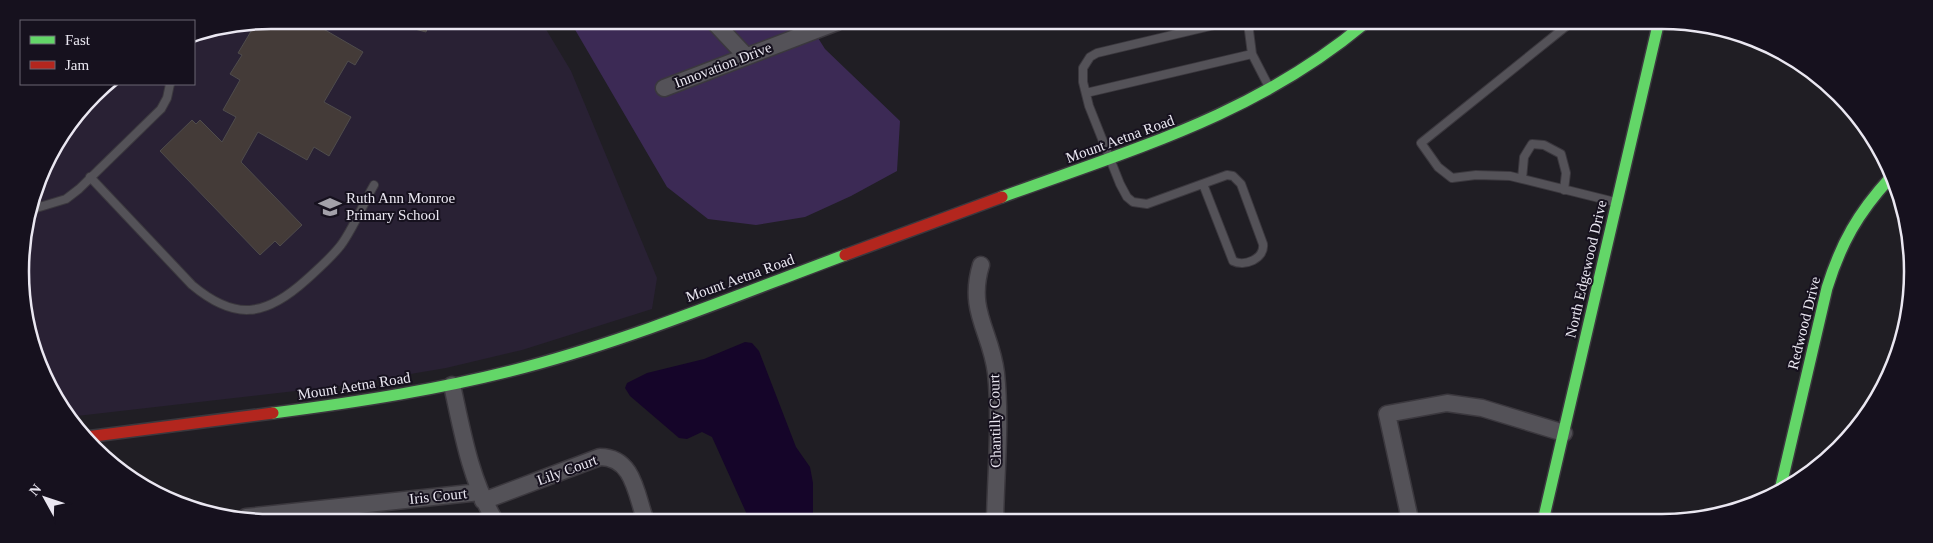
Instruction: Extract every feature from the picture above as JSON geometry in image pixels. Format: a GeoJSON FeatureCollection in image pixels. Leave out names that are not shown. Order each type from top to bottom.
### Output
{"type":"FeatureCollection","features":[{"type":"Feature","properties":{"kind":"street"},"geometry":{"type":"LineString","coordinates":[[720,29],[746,56]]}},
{"type":"Feature","properties":{"kind":"street","name":"Innovation Drive"},"geometry":{"type":"LineString","coordinates":[[664,88],[818,29]]}},
{"type":"Feature","properties":{"kind":"street","name":"Mount Aetna Road"},"geometry":{"type":"LineString","coordinates":[[93,436],[342,404],[452,386],[597,346],[1202,124],[1272,91],[1326,55],[1358,29]]}},
{"type":"Feature","properties":{"kind":"street","name":"North Edgewood Drive"},"geometry":{"type":"LineString","coordinates":[[1545,514],[1657,29]]}},
{"type":"Feature","properties":{"kind":"street","name":"Redwood Drive"},"geometry":{"type":"LineString","coordinates":[[1782,483],[1827,288],[1838,255],[1852,226],[1868,202],[1887,181]]}},
{"type":"Feature","properties":{"kind":"street","name":"Chantilly Court"},"geometry":{"type":"LineString","coordinates":[[981,265],[976,281],[976,298],[996,371],[998,398],[994,514]]}},
{"type":"Feature","properties":{"kind":"street"},"geometry":{"type":"LineString","coordinates":[[452,386],[470,460],[482,496],[491,514]]}},
{"type":"Feature","properties":{"kind":"street"},"geometry":{"type":"LineString","coordinates":[[1409,514],[1387,414],[1447,403],[1482,408],[1564,433]]}},
{"type":"Feature","properties":{"kind":"street","name":"Lily Court"},"geometry":{"type":"LineString","coordinates":[[482,496],[600,457],[612,457],[621,462],[628,470],[643,514]]}},
{"type":"Feature","properties":{"kind":"street","name":"Iris Court"},"geometry":{"type":"LineString","coordinates":[[270,514],[482,496]]}},
{"type":"Feature","properties":{"kind":"lane"},"geometry":{"type":"LineString","coordinates":[[1199,29],[1097,53],[1090,57],[1083,68],[1086,94],[1110,159],[1123,191],[1133,202],[1147,204],[1227,175],[1238,179],[1264,244],[1262,253],[1258,258],[1243,264],[1233,261],[1203,184]]}},
{"type":"Feature","properties":{"kind":"lane"},"geometry":{"type":"LineString","coordinates":[[1249,29],[1252,54],[1272,91]]}},
{"type":"Feature","properties":{"kind":"lane"},"geometry":{"type":"LineString","coordinates":[[1563,29],[1421,143],[1438,167],[1452,178],[1476,175],[1510,176],[1617,203]]}},
{"type":"Feature","properties":{"kind":"lane"},"geometry":{"type":"LineString","coordinates":[[1086,94],[1252,54]]}},
{"type":"Feature","properties":{"kind":"lane"},"geometry":{"type":"LineString","coordinates":[[37,208],[66,199],[90,178],[161,109],[167,98],[170,85]]}},
{"type":"Feature","properties":{"kind":"lane"},"geometry":{"type":"LineString","coordinates":[[1522,179],[1524,157],[1532,144],[1544,144],[1561,154],[1566,173],[1564,190]]}},
{"type":"Feature","properties":{"kind":"lane"},"geometry":{"type":"LineString","coordinates":[[90,178],[192,285],[211,300],[226,307],[244,310],[265,308],[282,300],[327,262],[341,244],[374,185]]}},
{"type":"Feature","properties":{"kind":"shaded area","name":"Ruth Ann Monroe Primary School"},"geometry":{"type":"Polygon","coordinates":[[[256,29],[546,29],[571,71],[657,278],[652,309],[522,350],[446,368],[339,386],[77,416],[61,393],[47,364],[33,319],[29,287],[29,256],[33,224],[47,179],[61,150],[89,111],[116,85],[195,85],[195,41],[224,33],[256,29]]]}},
{"type":"Feature","properties":{"kind":"shaded area"},"geometry":{"type":"Polygon","coordinates":[[[575,29],[812,29],[825,49],[900,121],[897,171],[851,196],[805,217],[756,225],[708,219],[667,187],[575,29]]]}},
{"type":"Feature","properties":{"kind":"shaded area"},"geometry":{"type":"Polygon","coordinates":[[[745,342],[752,343],[759,351],[796,447],[810,467],[813,483],[813,514],[747,514],[712,437],[702,432],[687,439],[679,438],[630,396],[625,388],[627,383],[647,373],[704,359],[745,342]]]}},
{"type":"Feature","properties":{"kind":"building"},"geometry":{"type":"Polygon","coordinates":[[[252,29],[256,29],[323,29],[363,52],[355,65],[348,61],[324,102],[351,117],[329,156],[314,147],[307,160],[258,132],[241,162],[302,225],[280,246],[275,241],[260,255],[160,151],[192,120],[196,124],[200,120],[222,142],[236,117],[223,110],[240,80],[230,74],[242,55],[238,53],[252,29]]]}},
{"type":"Feature","properties":{"kind":"building"},"geometry":{"type":"Polygon","coordinates":[[[415,29],[427,29],[426,32],[415,29]]]}},
{"type":"Feature","properties":{"kind":"traffic: fast"},"geometry":{"type":"LineString","coordinates":[[1002,197],[1145,145],[1191,127],[1236,106],[1280,83],[1323,56],[1358,29]]}},
{"type":"Feature","properties":{"kind":"traffic: fast"},"geometry":{"type":"LineString","coordinates":[[1545,514],[1657,29]]}},
{"type":"Feature","properties":{"kind":"traffic: fast"},"geometry":{"type":"LineString","coordinates":[[1782,483],[1832,272],[1852,229],[1887,182]]}},
{"type":"Feature","properties":{"kind":"traffic: fast"},"geometry":{"type":"LineString","coordinates":[[273,413],[400,394],[526,367],[647,329],[845,255]]}},
{"type":"Feature","properties":{"kind":"traffic: jam"},"geometry":{"type":"LineString","coordinates":[[845,255],[1002,197]]}},
{"type":"Feature","properties":{"kind":"traffic: jam"},"geometry":{"type":"LineString","coordinates":[[93,436],[273,413]]}},
{"type":"Feature","properties":{"kind":"place","name":"Ruth Ann Monroe Primary School"},"geometry":{"type":"Point","coordinates":[330,207]}}]}
